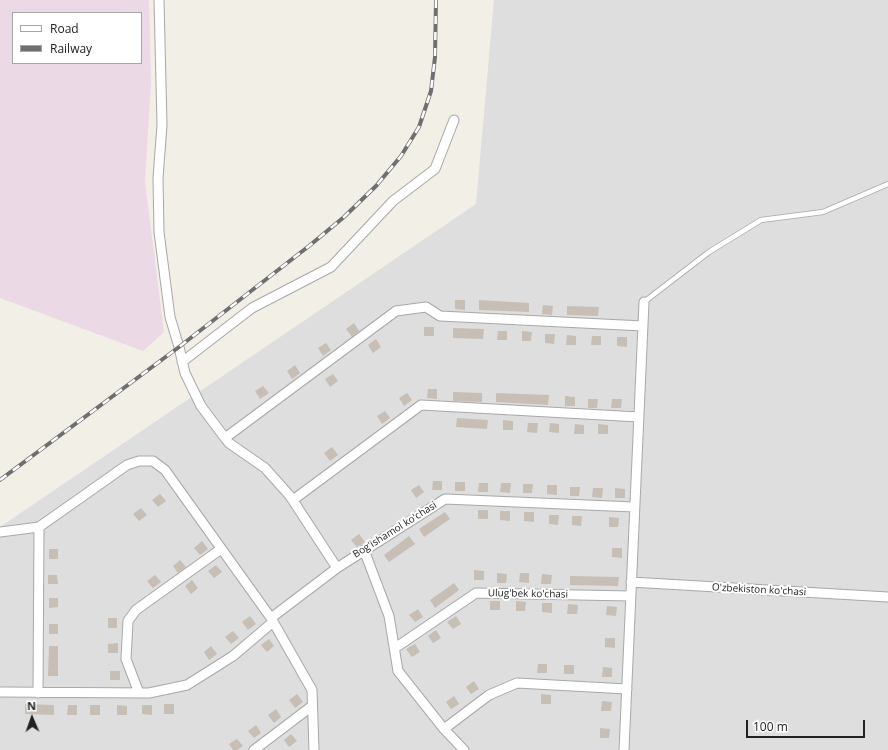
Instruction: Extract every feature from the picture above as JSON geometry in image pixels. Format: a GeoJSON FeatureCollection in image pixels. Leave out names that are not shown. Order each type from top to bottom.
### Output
{"type":"FeatureCollection","features":[{"type":"Feature","properties":{"kind":"street"},"geometry":{"type":"LineString","coordinates":[[159,0],[162,125],[158,178],[159,232],[170,317],[185,373],[201,406],[225,438],[229,443],[265,468],[290,496],[336,568]]}},
{"type":"Feature","properties":{"kind":"street"},"geometry":{"type":"LineString","coordinates":[[182,362],[252,308],[331,267],[394,201],[435,169],[454,120]]}},
{"type":"Feature","properties":{"kind":"street"},"geometry":{"type":"LineString","coordinates":[[624,750],[644,302]]}},
{"type":"Feature","properties":{"kind":"street"},"geometry":{"type":"LineString","coordinates":[[225,438],[396,311],[426,307],[440,316],[643,326]]}},
{"type":"Feature","properties":{"kind":"street"},"geometry":{"type":"LineString","coordinates":[[293,500],[421,405],[639,417]]}},
{"type":"Feature","properties":{"kind":"street"},"geometry":{"type":"LineString","coordinates":[[0,532],[39,527],[127,465],[139,461],[153,461],[165,470],[272,620],[312,690],[314,750]]}},
{"type":"Feature","properties":{"kind":"street","name":"Bog'ishamol ko'chasi"},"geometry":{"type":"LineString","coordinates":[[0,692],[149,694],[187,686],[233,656],[272,620],[336,568],[446,498],[634,507]]}},
{"type":"Feature","properties":{"kind":"street"},"geometry":{"type":"LineString","coordinates":[[38,692],[39,527]]}},
{"type":"Feature","properties":{"kind":"street"},"geometry":{"type":"LineString","coordinates":[[139,693],[126,659],[128,621],[136,610],[221,549]]}},
{"type":"Feature","properties":{"kind":"street"},"geometry":{"type":"LineString","coordinates":[[364,550],[389,616],[398,671],[444,729],[464,750]]}},
{"type":"Feature","properties":{"kind":"street","name":"O'zbekiston ko'chasi"},"geometry":{"type":"LineString","coordinates":[[631,582],[888,597]]}},
{"type":"Feature","properties":{"kind":"street","name":"Ulug'bek ko'chasi"},"geometry":{"type":"LineString","coordinates":[[395,648],[476,593],[630,596]]}},
{"type":"Feature","properties":{"kind":"street"},"geometry":{"type":"LineString","coordinates":[[444,729],[489,694],[517,683],[627,689]]}},
{"type":"Feature","properties":{"kind":"street"},"geometry":{"type":"LineString","coordinates":[[254,750],[312,706]]}},
{"type":"Feature","properties":{"kind":"lane"},"geometry":{"type":"LineString","coordinates":[[644,302],[709,252],[761,220],[823,212],[888,184]]}},
{"type":"Feature","properties":{"kind":"shaded area"},"geometry":{"type":"Polygon","coordinates":[[[0,0],[149,0],[151,82],[145,182],[164,332],[143,351],[0,298],[0,0]]]}},
{"type":"Feature","properties":{"kind":"shaded area"},"geometry":{"type":"Polygon","coordinates":[[[494,0],[888,0],[888,750],[0,750],[0,527],[476,204],[494,0]]]}},
{"type":"Feature","properties":{"kind":"building"},"geometry":{"type":"Polygon","coordinates":[[[455,300],[465,300],[465,310],[455,309],[455,300]]]}},
{"type":"Feature","properties":{"kind":"building"},"geometry":{"type":"Polygon","coordinates":[[[479,300],[529,303],[529,312],[479,310],[479,300]]]}},
{"type":"Feature","properties":{"kind":"building"},"geometry":{"type":"Polygon","coordinates":[[[543,305],[553,306],[552,315],[542,314],[543,305]]]}},
{"type":"Feature","properties":{"kind":"building"},"geometry":{"type":"Polygon","coordinates":[[[567,306],[599,307],[598,316],[567,315],[567,306]]]}},
{"type":"Feature","properties":{"kind":"building"},"geometry":{"type":"Polygon","coordinates":[[[354,323],[359,331],[352,337],[346,329],[354,323]]]}},
{"type":"Feature","properties":{"kind":"building"},"geometry":{"type":"Polygon","coordinates":[[[424,327],[434,327],[434,336],[424,336],[424,327]]]}},
{"type":"Feature","properties":{"kind":"building"},"geometry":{"type":"Polygon","coordinates":[[[453,328],[484,329],[483,339],[453,338],[453,328]]]}},
{"type":"Feature","properties":{"kind":"building"},"geometry":{"type":"Polygon","coordinates":[[[498,331],[507,331],[507,340],[497,340],[498,331]]]}},
{"type":"Feature","properties":{"kind":"building"},"geometry":{"type":"Polygon","coordinates":[[[522,331],[532,332],[531,341],[522,341],[522,331]]]}},
{"type":"Feature","properties":{"kind":"building"},"geometry":{"type":"Polygon","coordinates":[[[545,334],[555,334],[554,344],[545,343],[545,334]]]}},
{"type":"Feature","properties":{"kind":"building"},"geometry":{"type":"Polygon","coordinates":[[[567,335],[576,336],[576,345],[566,345],[567,335]]]}},
{"type":"Feature","properties":{"kind":"building"},"geometry":{"type":"Polygon","coordinates":[[[592,336],[601,336],[601,345],[591,345],[592,336]]]}},
{"type":"Feature","properties":{"kind":"building"},"geometry":{"type":"Polygon","coordinates":[[[617,337],[627,337],[627,347],[617,346],[617,337]]]}},
{"type":"Feature","properties":{"kind":"building"},"geometry":{"type":"Polygon","coordinates":[[[376,339],[381,347],[373,353],[368,345],[376,339]]]}},
{"type":"Feature","properties":{"kind":"building"},"geometry":{"type":"Polygon","coordinates":[[[326,343],[331,350],[323,356],[318,348],[326,343]]]}},
{"type":"Feature","properties":{"kind":"building"},"geometry":{"type":"Polygon","coordinates":[[[295,365],[300,373],[292,379],[287,371],[295,365]]]}},
{"type":"Feature","properties":{"kind":"building"},"geometry":{"type":"Polygon","coordinates":[[[333,374],[338,381],[330,387],[325,379],[333,374]]]}},
{"type":"Feature","properties":{"kind":"building"},"geometry":{"type":"Polygon","coordinates":[[[263,386],[269,393],[260,399],[255,391],[263,386]]]}},
{"type":"Feature","properties":{"kind":"building"},"geometry":{"type":"Polygon","coordinates":[[[428,389],[437,389],[437,399],[427,398],[428,389]]]}},
{"type":"Feature","properties":{"kind":"building"},"geometry":{"type":"Polygon","coordinates":[[[453,392],[482,393],[482,402],[453,401],[453,392]]]}},
{"type":"Feature","properties":{"kind":"building"},"geometry":{"type":"Polygon","coordinates":[[[407,393],[412,400],[404,406],[399,398],[407,393]]]}},
{"type":"Feature","properties":{"kind":"building"},"geometry":{"type":"Polygon","coordinates":[[[496,393],[549,395],[548,405],[496,402],[496,393]]]}},
{"type":"Feature","properties":{"kind":"building"},"geometry":{"type":"Polygon","coordinates":[[[565,396],[575,397],[575,406],[565,406],[565,396]]]}},
{"type":"Feature","properties":{"kind":"building"},"geometry":{"type":"Polygon","coordinates":[[[588,399],[598,399],[597,408],[588,408],[588,399]]]}},
{"type":"Feature","properties":{"kind":"building"},"geometry":{"type":"Polygon","coordinates":[[[612,399],[622,399],[621,408],[611,408],[612,399]]]}},
{"type":"Feature","properties":{"kind":"building"},"geometry":{"type":"Polygon","coordinates":[[[385,411],[390,418],[382,424],[377,416],[385,411]]]}},
{"type":"Feature","properties":{"kind":"building"},"geometry":{"type":"Polygon","coordinates":[[[457,418],[488,420],[487,429],[456,427],[457,418]]]}},
{"type":"Feature","properties":{"kind":"building"},"geometry":{"type":"Polygon","coordinates":[[[503,420],[513,421],[513,430],[503,430],[503,420]]]}},
{"type":"Feature","properties":{"kind":"building"},"geometry":{"type":"Polygon","coordinates":[[[528,423],[538,423],[537,433],[527,432],[528,423]]]}},
{"type":"Feature","properties":{"kind":"building"},"geometry":{"type":"Polygon","coordinates":[[[550,423],[559,424],[559,433],[549,432],[550,423]]]}},
{"type":"Feature","properties":{"kind":"building"},"geometry":{"type":"Polygon","coordinates":[[[575,424],[584,425],[584,434],[574,434],[575,424]]]}},
{"type":"Feature","properties":{"kind":"building"},"geometry":{"type":"Polygon","coordinates":[[[598,424],[608,425],[608,434],[598,434],[598,424]]]}},
{"type":"Feature","properties":{"kind":"building"},"geometry":{"type":"Polygon","coordinates":[[[332,447],[338,455],[330,461],[324,453],[332,447]]]}},
{"type":"Feature","properties":{"kind":"building"},"geometry":{"type":"Polygon","coordinates":[[[433,481],[442,481],[442,490],[432,490],[433,481]]]}},
{"type":"Feature","properties":{"kind":"building"},"geometry":{"type":"Polygon","coordinates":[[[455,482],[465,482],[465,491],[455,491],[455,482]]]}},
{"type":"Feature","properties":{"kind":"building"},"geometry":{"type":"Polygon","coordinates":[[[479,483],[488,483],[488,492],[478,492],[479,483]]]}},
{"type":"Feature","properties":{"kind":"building"},"geometry":{"type":"Polygon","coordinates":[[[501,483],[511,483],[510,493],[500,492],[501,483]]]}},
{"type":"Feature","properties":{"kind":"building"},"geometry":{"type":"Polygon","coordinates":[[[523,484],[533,484],[532,493],[523,493],[523,484]]]}},
{"type":"Feature","properties":{"kind":"building"},"geometry":{"type":"Polygon","coordinates":[[[419,485],[424,492],[416,498],[411,490],[419,485]]]}},
{"type":"Feature","properties":{"kind":"building"},"geometry":{"type":"Polygon","coordinates":[[[547,485],[557,485],[557,495],[547,494],[547,485]]]}},
{"type":"Feature","properties":{"kind":"building"},"geometry":{"type":"Polygon","coordinates":[[[570,487],[580,487],[579,496],[570,496],[570,487]]]}},
{"type":"Feature","properties":{"kind":"building"},"geometry":{"type":"Polygon","coordinates":[[[593,488],[603,488],[602,498],[592,497],[593,488]]]}},
{"type":"Feature","properties":{"kind":"building"},"geometry":{"type":"Polygon","coordinates":[[[615,488],[625,489],[625,498],[615,498],[615,488]]]}},
{"type":"Feature","properties":{"kind":"building"},"geometry":{"type":"Polygon","coordinates":[[[160,494],[166,501],[158,507],[152,500],[160,494]]]}},
{"type":"Feature","properties":{"kind":"building"},"geometry":{"type":"Polygon","coordinates":[[[141,508],[147,515],[139,521],[133,514],[141,508]]]}},
{"type":"Feature","properties":{"kind":"building"},"geometry":{"type":"Polygon","coordinates":[[[478,510],[488,510],[488,519],[478,519],[478,510]]]}},
{"type":"Feature","properties":{"kind":"building"},"geometry":{"type":"Polygon","coordinates":[[[500,511],[510,511],[510,521],[500,520],[500,511]]]}},
{"type":"Feature","properties":{"kind":"building"},"geometry":{"type":"Polygon","coordinates":[[[445,512],[450,519],[424,537],[419,529],[445,512]]]}},
{"type":"Feature","properties":{"kind":"building"},"geometry":{"type":"Polygon","coordinates":[[[524,512],[534,512],[534,522],[524,521],[524,512]]]}},
{"type":"Feature","properties":{"kind":"building"},"geometry":{"type":"Polygon","coordinates":[[[549,515],[559,515],[558,525],[549,524],[549,515]]]}},
{"type":"Feature","properties":{"kind":"building"},"geometry":{"type":"Polygon","coordinates":[[[572,516],[582,516],[581,526],[572,525],[572,516]]]}},
{"type":"Feature","properties":{"kind":"building"},"geometry":{"type":"Polygon","coordinates":[[[609,517],[619,518],[618,527],[609,527],[609,517]]]}},
{"type":"Feature","properties":{"kind":"building"},"geometry":{"type":"Polygon","coordinates":[[[359,534],[365,542],[357,547],[351,540],[359,534]]]}},
{"type":"Feature","properties":{"kind":"building"},"geometry":{"type":"Polygon","coordinates":[[[409,536],[415,544],[389,562],[384,555],[409,536]]]}},
{"type":"Feature","properties":{"kind":"building"},"geometry":{"type":"Polygon","coordinates":[[[202,541],[208,549],[200,555],[194,548],[202,541]]]}},
{"type":"Feature","properties":{"kind":"building"},"geometry":{"type":"Polygon","coordinates":[[[612,548],[622,548],[622,558],[612,557],[612,548]]]}},
{"type":"Feature","properties":{"kind":"building"},"geometry":{"type":"Polygon","coordinates":[[[49,549],[58,549],[58,559],[49,559],[49,549]]]}},
{"type":"Feature","properties":{"kind":"building"},"geometry":{"type":"Polygon","coordinates":[[[180,560],[186,567],[178,573],[173,566],[180,560]]]}},
{"type":"Feature","properties":{"kind":"building"},"geometry":{"type":"Polygon","coordinates":[[[216,565],[222,572],[214,578],[208,571],[216,565]]]}},
{"type":"Feature","properties":{"kind":"building"},"geometry":{"type":"Polygon","coordinates":[[[474,570],[484,571],[484,580],[474,580],[474,570]]]}},
{"type":"Feature","properties":{"kind":"building"},"geometry":{"type":"Polygon","coordinates":[[[497,573],[507,574],[506,583],[497,583],[497,573]]]}},
{"type":"Feature","properties":{"kind":"building"},"geometry":{"type":"Polygon","coordinates":[[[520,573],[529,573],[529,583],[519,582],[520,573]]]}},
{"type":"Feature","properties":{"kind":"building"},"geometry":{"type":"Polygon","coordinates":[[[542,574],[552,575],[551,584],[541,584],[542,574]]]}},
{"type":"Feature","properties":{"kind":"building"},"geometry":{"type":"Polygon","coordinates":[[[48,575],[57,575],[58,584],[48,584],[48,575]]]}},
{"type":"Feature","properties":{"kind":"building"},"geometry":{"type":"Polygon","coordinates":[[[155,575],[161,582],[153,588],[147,581],[155,575]]]}},
{"type":"Feature","properties":{"kind":"building"},"geometry":{"type":"Polygon","coordinates":[[[570,576],[619,577],[618,586],[570,585],[570,576]]]}},
{"type":"Feature","properties":{"kind":"building"},"geometry":{"type":"Polygon","coordinates":[[[192,580],[198,588],[191,594],[185,586],[192,580]]]}},
{"type":"Feature","properties":{"kind":"building"},"geometry":{"type":"Polygon","coordinates":[[[454,583],[459,590],[435,608],[430,600],[454,583]]]}},
{"type":"Feature","properties":{"kind":"building"},"geometry":{"type":"Polygon","coordinates":[[[49,598],[58,598],[58,607],[49,608],[49,598]]]}},
{"type":"Feature","properties":{"kind":"building"},"geometry":{"type":"Polygon","coordinates":[[[490,601],[500,601],[500,610],[490,610],[490,601]]]}},
{"type":"Feature","properties":{"kind":"building"},"geometry":{"type":"Polygon","coordinates":[[[516,601],[526,602],[525,611],[516,611],[516,601]]]}},
{"type":"Feature","properties":{"kind":"building"},"geometry":{"type":"Polygon","coordinates":[[[542,603],[552,603],[552,613],[542,612],[542,603]]]}},
{"type":"Feature","properties":{"kind":"building"},"geometry":{"type":"Polygon","coordinates":[[[568,604],[578,605],[577,614],[567,614],[568,604]]]}},
{"type":"Feature","properties":{"kind":"building"},"geometry":{"type":"Polygon","coordinates":[[[607,606],[617,607],[616,616],[606,615],[607,606]]]}},
{"type":"Feature","properties":{"kind":"building"},"geometry":{"type":"Polygon","coordinates":[[[418,609],[423,617],[415,622],[409,615],[418,609]]]}},
{"type":"Feature","properties":{"kind":"building"},"geometry":{"type":"Polygon","coordinates":[[[250,616],[256,624],[248,630],[242,622],[250,616]]]}},
{"type":"Feature","properties":{"kind":"building"},"geometry":{"type":"Polygon","coordinates":[[[456,616],[461,624],[453,629],[447,622],[456,616]]]}},
{"type":"Feature","properties":{"kind":"building"},"geometry":{"type":"Polygon","coordinates":[[[108,618],[117,618],[117,628],[108,628],[108,618]]]}},
{"type":"Feature","properties":{"kind":"building"},"geometry":{"type":"Polygon","coordinates":[[[49,624],[58,624],[58,634],[49,634],[49,624]]]}},
{"type":"Feature","properties":{"kind":"building"},"geometry":{"type":"Polygon","coordinates":[[[436,630],[441,638],[433,643],[428,636],[436,630]]]}},
{"type":"Feature","properties":{"kind":"building"},"geometry":{"type":"Polygon","coordinates":[[[233,631],[239,638],[231,644],[225,637],[233,631]]]}},
{"type":"Feature","properties":{"kind":"building"},"geometry":{"type":"Polygon","coordinates":[[[605,638],[615,638],[615,648],[605,647],[605,638]]]}},
{"type":"Feature","properties":{"kind":"building"},"geometry":{"type":"Polygon","coordinates":[[[269,639],[274,646],[267,652],[261,645],[269,639]]]}},
{"type":"Feature","properties":{"kind":"building"},"geometry":{"type":"Polygon","coordinates":[[[118,643],[118,653],[108,653],[108,644],[118,643]]]}},
{"type":"Feature","properties":{"kind":"building"},"geometry":{"type":"Polygon","coordinates":[[[415,644],[420,652],[412,657],[406,649],[415,644]]]}},
{"type":"Feature","properties":{"kind":"building"},"geometry":{"type":"Polygon","coordinates":[[[49,646],[58,646],[58,676],[48,676],[49,646]]]}},
{"type":"Feature","properties":{"kind":"building"},"geometry":{"type":"Polygon","coordinates":[[[211,646],[217,654],[209,660],[204,652],[211,646]]]}},
{"type":"Feature","properties":{"kind":"building"},"geometry":{"type":"Polygon","coordinates":[[[538,664],[547,664],[547,673],[537,673],[538,664]]]}},
{"type":"Feature","properties":{"kind":"building"},"geometry":{"type":"Polygon","coordinates":[[[564,665],[574,665],[574,674],[564,674],[564,665]]]}},
{"type":"Feature","properties":{"kind":"building"},"geometry":{"type":"Polygon","coordinates":[[[603,667],[612,668],[612,677],[602,677],[603,667]]]}},
{"type":"Feature","properties":{"kind":"building"},"geometry":{"type":"Polygon","coordinates":[[[110,671],[120,671],[120,680],[110,680],[110,671]]]}},
{"type":"Feature","properties":{"kind":"building"},"geometry":{"type":"Polygon","coordinates":[[[474,681],[479,689],[471,694],[466,687],[474,681]]]}},
{"type":"Feature","properties":{"kind":"building"},"geometry":{"type":"Polygon","coordinates":[[[297,694],[303,702],[295,708],[289,700],[297,694]]]}},
{"type":"Feature","properties":{"kind":"building"},"geometry":{"type":"Polygon","coordinates":[[[541,694],[551,695],[551,704],[541,704],[541,694]]]}},
{"type":"Feature","properties":{"kind":"building"},"geometry":{"type":"Polygon","coordinates":[[[454,696],[459,704],[451,709],[446,702],[454,696]]]}},
{"type":"Feature","properties":{"kind":"building"},"geometry":{"type":"Polygon","coordinates":[[[602,701],[612,702],[611,711],[601,711],[602,701]]]}},
{"type":"Feature","properties":{"kind":"building"},"geometry":{"type":"Polygon","coordinates":[[[25,704],[54,705],[54,715],[25,714],[25,704]]]}},
{"type":"Feature","properties":{"kind":"building"},"geometry":{"type":"Polygon","coordinates":[[[164,704],[174,704],[174,714],[164,714],[164,704]]]}},
{"type":"Feature","properties":{"kind":"building"},"geometry":{"type":"Polygon","coordinates":[[[68,705],[77,705],[77,715],[67,715],[68,705]]]}},
{"type":"Feature","properties":{"kind":"building"},"geometry":{"type":"Polygon","coordinates":[[[90,705],[100,705],[100,715],[90,715],[90,705]]]}},
{"type":"Feature","properties":{"kind":"building"},"geometry":{"type":"Polygon","coordinates":[[[117,705],[127,706],[127,715],[117,715],[117,705]]]}},
{"type":"Feature","properties":{"kind":"building"},"geometry":{"type":"Polygon","coordinates":[[[142,705],[152,705],[152,715],[142,714],[142,705]]]}},
{"type":"Feature","properties":{"kind":"building"},"geometry":{"type":"Polygon","coordinates":[[[276,709],[281,717],[274,723],[268,715],[276,709]]]}},
{"type":"Feature","properties":{"kind":"building"},"geometry":{"type":"Polygon","coordinates":[[[256,725],[261,733],[254,738],[248,731],[256,725]]]}},
{"type":"Feature","properties":{"kind":"building"},"geometry":{"type":"Polygon","coordinates":[[[600,728],[610,729],[609,738],[600,738],[600,728]]]}},
{"type":"Feature","properties":{"kind":"building"},"geometry":{"type":"Polygon","coordinates":[[[291,734],[297,741],[289,747],[284,740],[291,734]]]}},
{"type":"Feature","properties":{"kind":"building"},"geometry":{"type":"Polygon","coordinates":[[[237,739],[243,746],[237,750],[233,750],[229,744],[237,739]]]}},
{"type":"Feature","properties":{"kind":"railway"},"geometry":{"type":"LineString","coordinates":[[0,480],[179,347],[309,246],[344,217],[376,186],[401,156],[419,127],[431,91],[435,57],[436,0]]}}]}
